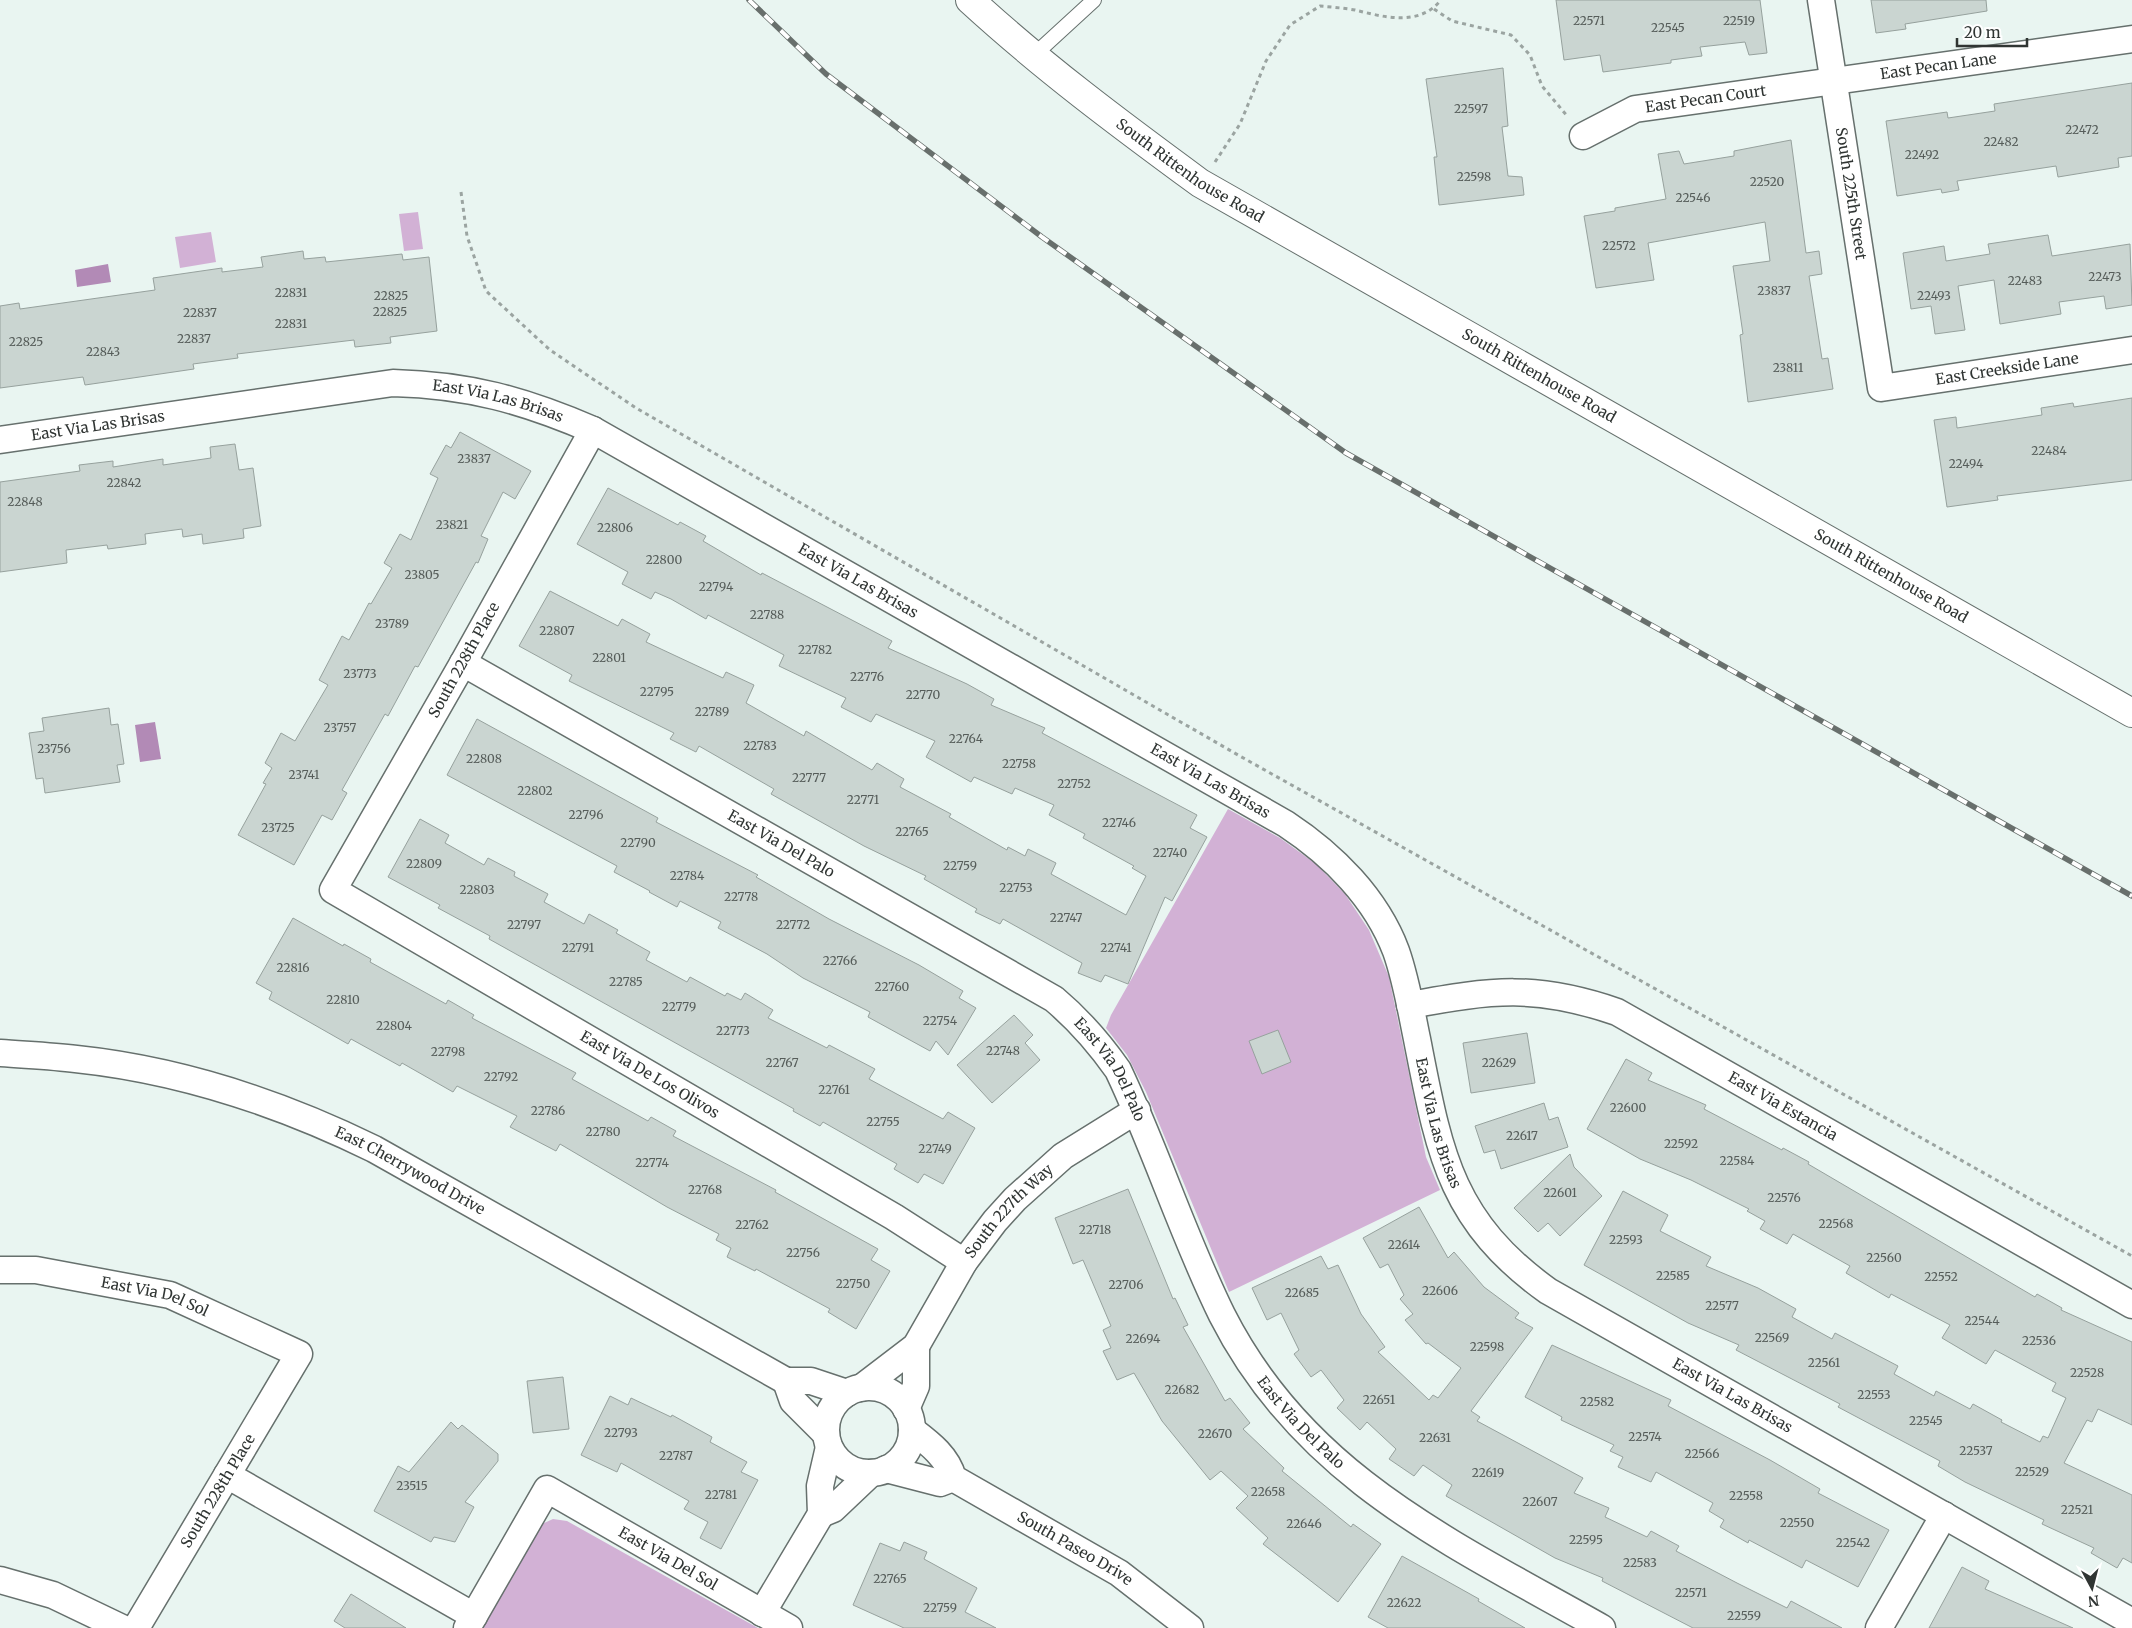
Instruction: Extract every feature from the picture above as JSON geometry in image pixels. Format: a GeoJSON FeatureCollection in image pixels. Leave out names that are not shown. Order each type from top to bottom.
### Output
{"type":"FeatureCollection","features":[{"type":"Feature","properties":{"kind":"main road","name":"South Rittenhouse Road"},"geometry":{"type":"LineString","coordinates":[[970,0],[1087,101],[1200,183],[2132,713]]}},
{"type":"Feature","properties":{"kind":"street","name":"South 225th Street"},"geometry":{"type":"LineString","coordinates":[[1821,0],[1881,388]]}},
{"type":"Feature","properties":{"kind":"street","name":"East Pecan Lane"},"geometry":{"type":"LineString","coordinates":[[1834,82],[2132,39]]}},
{"type":"Feature","properties":{"kind":"street","name":"East Pecan Court"},"geometry":{"type":"LineString","coordinates":[[1583,136],[1635,109],[1834,82]]}},
{"type":"Feature","properties":{"kind":"street","name":"East Creekside Lane"},"geometry":{"type":"LineString","coordinates":[[1881,388],[2132,350]]}},
{"type":"Feature","properties":{"kind":"street","name":"East Via Las Brisas"},"geometry":{"type":"LineString","coordinates":[[0,440],[394,383],[450,386],[483,392],[552,412],[593,430],[1278,819],[1314,842],[1337,863],[1380,920],[1396,951],[1410,1004],[1434,1126],[1446,1167],[1460,1197],[1500,1252],[1522,1273],[1548,1291],[2132,1622]]}},
{"type":"Feature","properties":{"kind":"street","name":"South 228th Place"},"geometry":{"type":"LineString","coordinates":[[333,890],[593,430]]}},
{"type":"Feature","properties":{"kind":"street","name":"East Via Del Palo"},"geometry":{"type":"LineString","coordinates":[[463,663],[1054,999],[1077,1019],[1098,1042],[1118,1070],[1137,1110],[1208,1284],[1223,1316],[1242,1349],[1289,1415],[1366,1488],[1438,1536],[1602,1628]]}},
{"type":"Feature","properties":{"kind":"street","name":"East Via De Los Olivos"},"geometry":{"type":"LineString","coordinates":[[333,890],[894,1217],[964,1262]]}},
{"type":"Feature","properties":{"kind":"street","name":"East Via Estancia"},"geometry":{"type":"LineString","coordinates":[[1410,1004],[1476,992],[1517,991],[1554,994],[1617,1012],[2132,1305]]}},
{"type":"Feature","properties":{"kind":"street","name":"East Cherrywood Drive"},"geometry":{"type":"LineString","coordinates":[[0,1053],[76,1059],[182,1078],[270,1103],[328,1126],[374,1149],[786,1381]]}},
{"type":"Feature","properties":{"kind":"street","name":"South 227th Way"},"geometry":{"type":"LineString","coordinates":[[854,1391],[916,1346],[964,1262],[995,1221],[1038,1177],[1093,1135],[1137,1110]]}},
{"type":"Feature","properties":{"kind":"street","name":"East Via Del Sol"},"geometry":{"type":"LineString","coordinates":[[0,1270],[36,1270],[170,1295],[299,1354]]}},
{"type":"Feature","properties":{"kind":"street","name":"South 227th Way"},"geometry":{"type":"LineString","coordinates":[[909,1420],[916,1386],[916,1346]]}},
{"type":"Feature","properties":{"kind":"street","name":"South 228th Place"},"geometry":{"type":"LineString","coordinates":[[136,1628],[299,1354]]}},
{"type":"Feature","properties":{"kind":"street"},"geometry":{"type":"LineString","coordinates":[[762,1613],[821,1514],[820,1486],[828,1440],[830,1410],[837,1401],[854,1391],[872,1387],[892,1394],[909,1420],[949,1464],[953,1478],[940,1483],[878,1471],[858,1471],[846,1466],[828,1440],[810,1416],[793,1401],[786,1381],[811,1380],[854,1391]]}},
{"type":"Feature","properties":{"kind":"street"},"geometry":{"type":"LineString","coordinates":[[821,1514],[833,1509],[878,1471],[896,1463],[910,1443],[909,1420]]}},
{"type":"Feature","properties":{"kind":"street"},"geometry":{"type":"LineString","coordinates":[[227,1475],[470,1622]]}},
{"type":"Feature","properties":{"kind":"street","name":"South Paseo Drive"},"geometry":{"type":"LineString","coordinates":[[953,1478],[1119,1573],[1190,1628]]}},
{"type":"Feature","properties":{"kind":"street","name":"East Via Del Sol"},"geometry":{"type":"LineString","coordinates":[[470,1622],[547,1489],[788,1628]]}},
{"type":"Feature","properties":{"kind":"street"},"geometry":{"type":"LineString","coordinates":[[1879,1628],[1944,1515]]}},
{"type":"Feature","properties":{"kind":"street"},"geometry":{"type":"LineString","coordinates":[[0,1580],[53,1595],[122,1628]]}},
{"type":"Feature","properties":{"kind":"lane"},"geometry":{"type":"LineString","coordinates":[[1033,56],[1094,0]]}},
{"type":"Feature","properties":{"kind":"path"},"geometry":{"type":"LineString","coordinates":[[1200,183],[1240,124],[1266,61],[1290,25],[1320,6],[1353,10],[1383,18],[1412,18],[1434,9],[1441,0]]}},
{"type":"Feature","properties":{"kind":"path"},"geometry":{"type":"LineString","coordinates":[[1434,9],[1452,21],[1511,35],[1530,55],[1542,86],[1583,136]]}},
{"type":"Feature","properties":{"kind":"path"},"geometry":{"type":"LineString","coordinates":[[461,192],[467,236],[486,290],[550,350],[636,408],[1238,755],[2132,1256]]}},
{"type":"Feature","properties":{"kind":"shaded area"},"geometry":{"type":"Polygon","coordinates":[[[418,212],[423,249],[404,251],[399,214],[418,212]]]}},
{"type":"Feature","properties":{"kind":"shaded area"},"geometry":{"type":"Polygon","coordinates":[[[211,232],[216,262],[180,268],[175,237],[211,232]]]}},
{"type":"Feature","properties":{"kind":"shaded area"},"geometry":{"type":"Polygon","coordinates":[[[108,264],[111,282],[77,287],[75,270],[108,264]]]}},
{"type":"Feature","properties":{"kind":"shaded area"},"geometry":{"type":"Polygon","coordinates":[[[155,722],[161,759],[140,762],[135,725],[155,722]]]}},
{"type":"Feature","properties":{"kind":"shaded area"},"geometry":{"type":"Polygon","coordinates":[[[1228,809],[1280,838],[1316,864],[1345,894],[1369,930],[1389,977],[1426,1157],[1440,1190],[1229,1292],[1146,1092],[1127,1055],[1106,1028],[1111,1015],[1228,809]]]}},
{"type":"Feature","properties":{"kind":"shaded area"},"geometry":{"type":"Polygon","coordinates":[[[553,1519],[567,1521],[758,1628],[482,1628],[542,1524],[553,1519]]]}},
{"type":"Feature","properties":{"kind":"building"},"geometry":{"type":"Polygon","coordinates":[[[1556,0],[1760,0],[1767,53],[1749,55],[1745,42],[1700,47],[1702,56],[1671,60],[1671,63],[1603,72],[1600,55],[1564,60],[1556,0]]]}},
{"type":"Feature","properties":{"kind":"building"},"geometry":{"type":"Polygon","coordinates":[[[1871,0],[1986,0],[1987,11],[1905,24],[1906,29],[1876,33],[1871,0]]]}},
{"type":"Feature","properties":{"kind":"building"},"geometry":{"type":"Polygon","coordinates":[[[1503,68],[1508,126],[1502,127],[1508,176],[1522,177],[1524,195],[1439,205],[1434,157],[1437,157],[1426,79],[1503,68]]]}},
{"type":"Feature","properties":{"kind":"building"},"geometry":{"type":"Polygon","coordinates":[[[2132,83],[2132,156],[2118,158],[2119,167],[2058,177],[2056,166],[1957,181],[1959,190],[1942,193],[1941,189],[1897,196],[1886,121],[1947,112],[1948,118],[1995,111],[1994,104],[2132,83]]]}},
{"type":"Feature","properties":{"kind":"building"},"geometry":{"type":"Polygon","coordinates":[[[1791,140],[1806,253],[1819,251],[1822,274],[1809,276],[1822,359],[1828,358],[1833,389],[1748,402],[1740,335],[1743,334],[1733,266],[1770,261],[1765,222],[1648,243],[1654,280],[1596,288],[1584,216],[1615,211],[1615,208],[1666,199],[1658,154],[1679,151],[1684,164],[1734,156],[1734,151],[1791,140]]]}},
{"type":"Feature","properties":{"kind":"building"},"geometry":{"type":"Polygon","coordinates":[[[2048,235],[2052,256],[2130,244],[2132,305],[2106,309],[2104,296],[2059,302],[2061,314],[2000,324],[1994,280],[1958,286],[1965,330],[1935,334],[1931,306],[1911,309],[1903,253],[1944,246],[1946,261],[1990,254],[1988,244],[2048,235]]]}},
{"type":"Feature","properties":{"kind":"building"},"geometry":{"type":"Polygon","coordinates":[[[303,251],[304,259],[325,257],[326,262],[402,254],[403,260],[429,257],[437,331],[390,337],[391,343],[355,347],[354,340],[237,354],[238,358],[193,364],[194,369],[85,385],[83,377],[0,388],[0,306],[19,303],[20,309],[155,290],[153,278],[222,268],[222,272],[263,267],[261,257],[303,251]]]}},
{"type":"Feature","properties":{"kind":"building"},"geometry":{"type":"Polygon","coordinates":[[[2132,398],[2132,480],[1997,496],[1998,500],[1947,507],[1934,420],[1956,417],[1957,428],[2042,415],[2041,408],[2073,403],[2074,407],[2132,398]]]}},
{"type":"Feature","properties":{"kind":"building"},"geometry":{"type":"Polygon","coordinates":[[[460,432],[531,471],[515,499],[503,492],[481,536],[488,539],[478,563],[476,562],[418,667],[415,666],[388,716],[385,714],[342,790],[347,793],[332,820],[322,815],[294,865],[238,835],[266,784],[263,783],[272,768],[265,763],[281,733],[295,741],[328,685],[319,680],[342,636],[349,640],[369,603],[371,604],[392,568],[384,563],[400,534],[411,540],[438,478],[430,474],[446,445],[451,448],[460,432]]]}},
{"type":"Feature","properties":{"kind":"building"},"geometry":{"type":"Polygon","coordinates":[[[235,444],[239,470],[253,468],[261,526],[243,529],[244,538],[203,544],[202,534],[183,537],[182,529],[145,534],[146,544],[108,549],[107,545],[66,550],[67,563],[0,572],[0,482],[80,471],[79,465],[113,461],[113,467],[163,459],[163,465],[211,458],[210,447],[235,444]]]}},
{"type":"Feature","properties":{"kind":"building"},"geometry":{"type":"Polygon","coordinates":[[[608,488],[678,525],[680,522],[706,536],[703,541],[761,575],[762,573],[892,641],[888,648],[967,684],[994,699],[991,705],[1045,728],[1042,733],[1197,815],[1190,828],[1207,837],[1172,901],[1165,897],[1128,984],[1105,975],[1101,982],[1078,973],[1082,963],[1003,919],[1000,924],[975,912],[977,909],[924,879],[926,876],[864,846],[771,794],[774,789],[699,746],[696,752],[670,739],[674,733],[569,681],[572,675],[519,646],[550,591],[618,626],[622,619],[650,634],[646,642],[723,678],[726,672],[754,685],[746,703],[804,736],[806,731],[872,770],[877,763],[904,779],[900,787],[951,814],[949,817],[1007,850],[1008,847],[1025,856],[1028,849],[1056,863],[1051,874],[1126,915],[1146,876],[1132,868],[1134,866],[1083,838],[1085,834],[1049,815],[1054,805],[1015,788],[1012,794],[974,777],[971,782],[926,757],[935,741],[876,714],[871,722],[841,707],[846,698],[779,666],[784,655],[708,615],[706,619],[655,592],[651,599],[622,584],[628,572],[577,544],[608,488]]]}},
{"type":"Feature","properties":{"kind":"building"},"geometry":{"type":"Polygon","coordinates":[[[109,708],[111,725],[118,724],[124,764],[117,765],[120,782],[45,793],[43,778],[36,779],[29,733],[44,731],[42,718],[109,708]]]}},
{"type":"Feature","properties":{"kind":"building"},"geometry":{"type":"Polygon","coordinates":[[[477,719],[658,818],[656,822],[758,875],[756,877],[829,919],[919,965],[963,991],[959,998],[976,1008],[948,1055],[936,1041],[930,1051],[868,1017],[870,1012],[803,978],[767,954],[718,928],[721,922],[680,901],[677,907],[649,892],[614,872],[617,866],[447,775],[477,719]]]}},
{"type":"Feature","properties":{"kind":"building"},"geometry":{"type":"Polygon","coordinates":[[[420,819],[449,835],[445,843],[484,865],[488,858],[515,872],[514,876],[548,894],[544,902],[584,924],[589,914],[618,930],[616,933],[650,952],[646,960],[687,982],[690,977],[725,996],[727,993],[741,1000],[745,993],[773,1010],[768,1018],[827,1048],[829,1045],[875,1069],[869,1079],[943,1119],[948,1112],[975,1128],[943,1184],[924,1174],[918,1183],[894,1169],[897,1164],[823,1122],[820,1126],[793,1111],[794,1109],[489,939],[490,936],[438,908],[440,905],[388,877],[420,819]]]}},
{"type":"Feature","properties":{"kind":"building"},"geometry":{"type":"Polygon","coordinates":[[[293,918],[343,946],[344,944],[371,959],[370,962],[446,1004],[448,1000],[474,1015],[472,1018],[576,1073],[572,1079],[648,1121],[651,1117],[676,1131],[673,1136],[776,1190],[775,1192],[878,1249],[871,1260],[890,1271],[856,1329],[828,1312],[830,1309],[756,1269],[755,1271],[727,1257],[731,1248],[716,1240],[719,1234],[667,1207],[560,1144],[556,1151],[510,1127],[517,1116],[457,1086],[453,1092],[402,1063],[400,1066],[351,1039],[348,1044],[269,999],[272,992],[256,983],[293,918]]]}},
{"type":"Feature","properties":{"kind":"building"},"geometry":{"type":"Polygon","coordinates":[[[1014,1015],[1033,1035],[1025,1043],[1040,1060],[992,1103],[957,1065],[1014,1015]]]}},
{"type":"Feature","properties":{"kind":"building"},"geometry":{"type":"Polygon","coordinates":[[[1278,1030],[1291,1062],[1262,1074],[1249,1041],[1278,1030]]]}},
{"type":"Feature","properties":{"kind":"building"},"geometry":{"type":"Polygon","coordinates":[[[1527,1033],[1535,1083],[1471,1093],[1463,1043],[1527,1033]]]}},
{"type":"Feature","properties":{"kind":"building"},"geometry":{"type":"Polygon","coordinates":[[[1626,1059],[1652,1073],[1648,1080],[1706,1105],[1704,1109],[1809,1162],[1808,1164],[2035,1297],[2037,1294],[2062,1308],[2061,1310],[2132,1342],[2132,1425],[2098,1409],[2092,1422],[2087,1420],[2064,1463],[2132,1495],[2132,1563],[2123,1558],[2117,1568],[2091,1553],[2094,1548],[2042,1524],[2044,1520],[1965,1482],[1938,1466],[1940,1461],[1838,1407],[1840,1404],[1736,1350],[1739,1345],[1688,1323],[1584,1265],[1623,1191],[1668,1215],[1660,1231],[1711,1257],[1706,1266],[1758,1288],[1796,1309],[1792,1317],[1832,1339],[1835,1333],[1898,1366],[1894,1374],[1934,1396],[1936,1391],[1970,1409],[1973,1404],[2002,1420],[2001,1422],[2040,1442],[2043,1436],[2048,1438],[2066,1398],[2052,1391],[2056,1383],[1995,1350],[1986,1364],[1942,1338],[1950,1325],[1891,1294],[1889,1298],[1846,1273],[1850,1266],[1793,1234],[1787,1244],[1760,1229],[1765,1221],[1747,1211],[1749,1209],[1691,1180],[1640,1159],[1587,1129],[1626,1059]]]}},
{"type":"Feature","properties":{"kind":"building"},"geometry":{"type":"Polygon","coordinates":[[[1544,1103],[1549,1120],[1558,1117],[1568,1147],[1501,1169],[1495,1150],[1484,1153],[1475,1126],[1544,1103]]]}},
{"type":"Feature","properties":{"kind":"building"},"geometry":{"type":"Polygon","coordinates":[[[1570,1154],[1574,1167],[1602,1196],[1560,1236],[1548,1223],[1538,1232],[1514,1208],[1570,1154]]]}},
{"type":"Feature","properties":{"kind":"building"},"geometry":{"type":"Polygon","coordinates":[[[1128,1189],[1173,1299],[1175,1298],[1188,1325],[1183,1327],[1225,1401],[1230,1398],[1250,1423],[1243,1429],[1284,1468],[1282,1471],[1351,1527],[1353,1524],[1381,1544],[1338,1602],[1263,1544],[1268,1538],[1236,1508],[1248,1496],[1221,1471],[1210,1480],[1162,1421],[1134,1373],[1117,1380],[1103,1351],[1111,1348],[1103,1330],[1111,1326],[1083,1260],[1073,1264],[1055,1218],[1128,1189]]]}},
{"type":"Feature","properties":{"kind":"building"},"geometry":{"type":"Polygon","coordinates":[[[1419,1207],[1448,1258],[1454,1252],[1484,1287],[1519,1313],[1515,1318],[1533,1328],[1471,1411],[1480,1417],[1477,1421],[1583,1478],[1574,1493],[1609,1508],[1605,1517],[1647,1537],[1651,1531],[1679,1546],[1676,1551],[1737,1583],[1787,1608],[1791,1601],[1842,1628],[1693,1628],[1602,1581],[1603,1578],[1555,1558],[1446,1496],[1452,1485],[1423,1465],[1414,1476],[1389,1459],[1396,1449],[1367,1422],[1360,1430],[1337,1408],[1344,1400],[1321,1370],[1311,1377],[1294,1354],[1299,1350],[1281,1313],[1267,1320],[1252,1288],[1321,1256],[1328,1269],[1338,1265],[1361,1314],[1385,1347],[1378,1352],[1429,1400],[1433,1395],[1438,1398],[1461,1368],[1428,1343],[1426,1344],[1405,1320],[1413,1314],[1400,1299],[1404,1295],[1388,1264],[1380,1268],[1363,1238],[1419,1207]]]}},
{"type":"Feature","properties":{"kind":"building"},"geometry":{"type":"Polygon","coordinates":[[[1552,1345],[1671,1400],[1668,1406],[1770,1460],[1820,1489],[1818,1493],[1889,1530],[1858,1587],[1806,1560],[1802,1568],[1749,1540],[1748,1543],[1720,1527],[1724,1520],[1709,1511],[1713,1503],[1656,1472],[1651,1482],[1618,1467],[1623,1457],[1610,1451],[1614,1445],[1561,1420],[1562,1417],[1525,1397],[1552,1345]]]}},
{"type":"Feature","properties":{"kind":"building"},"geometry":{"type":"Polygon","coordinates":[[[563,1377],[569,1429],[533,1433],[527,1381],[563,1377]]]}},
{"type":"Feature","properties":{"kind":"building"},"geometry":{"type":"Polygon","coordinates":[[[610,1396],[628,1405],[631,1398],[671,1417],[672,1415],[712,1437],[710,1442],[747,1462],[741,1472],[758,1480],[721,1549],[700,1538],[708,1522],[684,1509],[689,1501],[621,1463],[617,1472],[581,1455],[610,1396]]]}},
{"type":"Feature","properties":{"kind":"building"},"geometry":{"type":"Polygon","coordinates":[[[451,1422],[458,1429],[462,1425],[498,1454],[498,1461],[465,1502],[474,1507],[455,1542],[434,1537],[431,1542],[374,1511],[398,1466],[409,1472],[451,1422]]]}},
{"type":"Feature","properties":{"kind":"building"},"geometry":{"type":"Polygon","coordinates":[[[904,1542],[927,1552],[924,1559],[977,1588],[965,1612],[996,1628],[904,1628],[853,1605],[880,1543],[900,1551],[904,1542]]]}},
{"type":"Feature","properties":{"kind":"building"},"geometry":{"type":"Polygon","coordinates":[[[1402,1556],[1479,1599],[1478,1601],[1525,1628],[1388,1628],[1368,1617],[1402,1556]]]}},
{"type":"Feature","properties":{"kind":"building"},"geometry":{"type":"Polygon","coordinates":[[[1962,1567],[1989,1581],[1985,1589],[2073,1628],[1929,1628],[1962,1567]]]}},
{"type":"Feature","properties":{"kind":"building"},"geometry":{"type":"Polygon","coordinates":[[[351,1594],[406,1628],[345,1628],[334,1621],[351,1594]]]}},
{"type":"Feature","properties":{"kind":"railway"},"geometry":{"type":"LineString","coordinates":[[749,0],[826,74],[1042,237],[1346,453],[2132,896]]}}]}
